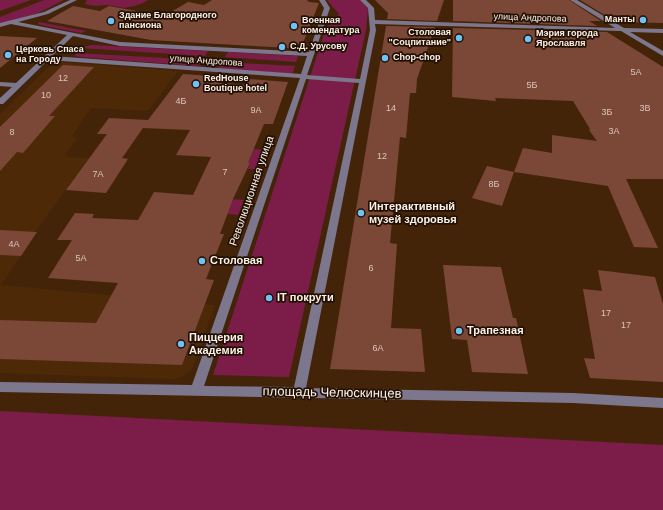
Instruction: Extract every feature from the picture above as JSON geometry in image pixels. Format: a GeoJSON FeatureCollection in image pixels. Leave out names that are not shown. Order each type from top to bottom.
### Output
{"type":"FeatureCollection","features":[{"type":"Feature","properties":{"kind":"street"},"geometry":{"type":"LineString","coordinates":[[0,25],[51,11],[74,0]]}},
{"type":"Feature","properties":{"kind":"street","name":"Революционная улица"},"geometry":{"type":"LineString","coordinates":[[196,391],[327,8],[322,0]]}},
{"type":"Feature","properties":{"kind":"street"},"geometry":{"type":"LineString","coordinates":[[299,392],[373,30],[371,8],[363,0]]}},
{"type":"Feature","properties":{"kind":"street"},"geometry":{"type":"LineString","coordinates":[[573,0],[663,54]]}},
{"type":"Feature","properties":{"kind":"street","name":"улица Андропова"},"geometry":{"type":"LineString","coordinates":[[10,22],[120,44],[311,54]]}},
{"type":"Feature","properties":{"kind":"street","name":"улица Андропова"},"geometry":{"type":"LineString","coordinates":[[372,22],[663,31]]}},
{"type":"Feature","properties":{"kind":"street"},"geometry":{"type":"LineString","coordinates":[[0,102],[72,34]]}},
{"type":"Feature","properties":{"kind":"street","name":"улица Андропова"},"geometry":{"type":"LineString","coordinates":[[47,58],[304,78],[363,81]]}},
{"type":"Feature","properties":{"kind":"street"},"geometry":{"type":"LineString","coordinates":[[0,84],[17,85]]}},
{"type":"Feature","properties":{"kind":"street","name":"площадь Челюскинцев"},"geometry":{"type":"LineString","coordinates":[[0,387],[573,398],[663,403]]}},
{"type":"Feature","properties":{"kind":"shaded area"},"geometry":{"type":"Polygon","coordinates":[[[0,0],[31,0],[0,11],[0,0]]]}},
{"type":"Feature","properties":{"kind":"shaded area"},"geometry":{"type":"Polygon","coordinates":[[[44,0],[64,0],[34,15],[0,24],[0,17],[44,0]]]}},
{"type":"Feature","properties":{"kind":"shaded area"},"geometry":{"type":"Polygon","coordinates":[[[87,0],[148,0],[141,4],[125,8],[85,4],[87,0]]]}},
{"type":"Feature","properties":{"kind":"shaded area"},"geometry":{"type":"Polygon","coordinates":[[[327,0],[360,0],[368,8],[366,30],[289,377],[213,375],[326,28],[339,14],[327,0]]]}},
{"type":"Feature","properties":{"kind":"shaded area"},"geometry":{"type":"Polygon","coordinates":[[[39,22],[86,31],[81,33],[41,25],[38,24],[39,22]]]}},
{"type":"Feature","properties":{"kind":"shaded area"},"geometry":{"type":"Polygon","coordinates":[[[91,45],[208,51],[205,56],[80,48],[91,45]]]}},
{"type":"Feature","properties":{"kind":"shaded area"},"geometry":{"type":"Polygon","coordinates":[[[228,52],[298,56],[296,62],[225,57],[228,52]]]}},
{"type":"Feature","properties":{"kind":"shaded area"},"geometry":{"type":"Polygon","coordinates":[[[76,53],[202,60],[198,66],[80,57],[75,56],[76,53]]]}},
{"type":"Feature","properties":{"kind":"shaded area"},"geometry":{"type":"Polygon","coordinates":[[[59,62],[178,71],[148,111],[91,108],[72,136],[77,138],[66,154],[67,157],[89,158],[35,232],[37,232],[1,285],[215,305],[193,367],[189,372],[180,378],[0,373],[0,114],[50,66],[59,62]]]}},
{"type":"Feature","properties":{"kind":"shaded area"},"geometry":{"type":"Polygon","coordinates":[[[222,62],[295,66],[292,74],[218,68],[222,62]]]}},
{"type":"Feature","properties":{"kind":"shaded area"},"geometry":{"type":"Polygon","coordinates":[[[254,149],[263,150],[256,169],[248,169],[250,163],[248,163],[254,149]]]}},
{"type":"Feature","properties":{"kind":"shaded area"},"geometry":{"type":"Polygon","coordinates":[[[227,199],[244,200],[238,215],[221,213],[227,199]]]}},
{"type":"Feature","properties":{"kind":"shaded area"},"geometry":{"type":"Polygon","coordinates":[[[0,411],[663,445],[663,510],[0,510],[0,411]]]}},
{"type":"Feature","properties":{"kind":"building"},"geometry":{"type":"Polygon","coordinates":[[[212,0],[307,0],[309,2],[319,3],[303,43],[288,48],[151,40],[47,21],[73,6],[100,11],[109,6],[164,16],[188,2],[204,5],[212,0]]]}},
{"type":"Feature","properties":{"kind":"building"},"geometry":{"type":"Polygon","coordinates":[[[375,0],[444,0],[437,21],[387,19],[388,13],[375,0]]]}},
{"type":"Feature","properties":{"kind":"building"},"geometry":{"type":"Polygon","coordinates":[[[453,0],[569,0],[601,21],[589,21],[597,26],[453,21],[453,0]]]}},
{"type":"Feature","properties":{"kind":"building"},"geometry":{"type":"Polygon","coordinates":[[[580,0],[663,0],[663,23],[616,22],[580,0]]]}},
{"type":"Feature","properties":{"kind":"building"},"geometry":{"type":"Polygon","coordinates":[[[386,26],[435,27],[417,79],[416,93],[410,93],[406,138],[400,137],[390,243],[397,244],[391,328],[421,329],[425,372],[330,369],[386,26]]]}},
{"type":"Feature","properties":{"kind":"building"},"geometry":{"type":"Polygon","coordinates":[[[453,28],[607,32],[663,67],[663,179],[626,179],[658,248],[634,247],[608,186],[514,172],[523,148],[552,153],[552,135],[597,141],[589,130],[590,129],[573,101],[495,98],[496,101],[452,97],[453,28]]]}},
{"type":"Feature","properties":{"kind":"building","name":"Церковь Спаса на Городу"},"geometry":{"type":"Polygon","coordinates":[[[0,36],[37,38],[0,68],[0,36]]]}},
{"type":"Feature","properties":{"kind":"building"},"geometry":{"type":"Polygon","coordinates":[[[63,65],[94,67],[49,116],[55,116],[23,153],[17,152],[0,171],[0,127],[63,65]]]}},
{"type":"Feature","properties":{"kind":"building"},"geometry":{"type":"Polygon","coordinates":[[[183,74],[210,76],[207,81],[246,85],[249,79],[288,82],[273,124],[264,124],[248,163],[250,163],[233,199],[220,234],[224,234],[206,279],[214,280],[182,365],[0,359],[0,320],[96,323],[118,283],[48,278],[72,240],[57,240],[75,213],[94,214],[92,218],[138,220],[154,192],[193,195],[211,157],[176,155],[190,130],[143,128],[122,158],[128,159],[106,193],[66,190],[107,134],[97,134],[109,118],[148,120],[183,74]]]}},
{"type":"Feature","properties":{"kind":"building"},"geometry":{"type":"Polygon","coordinates":[[[487,166],[514,172],[502,206],[472,198],[487,166]]]}},
{"type":"Feature","properties":{"kind":"building"},"geometry":{"type":"Polygon","coordinates":[[[0,230],[37,232],[21,256],[0,255],[0,230]]]}},
{"type":"Feature","properties":{"kind":"building"},"geometry":{"type":"Polygon","coordinates":[[[443,265],[501,267],[513,318],[516,318],[528,374],[472,372],[467,340],[452,339],[443,265]]]}},
{"type":"Feature","properties":{"kind":"building"},"geometry":{"type":"Polygon","coordinates":[[[598,270],[655,277],[663,304],[663,382],[590,378],[584,358],[595,359],[583,289],[602,291],[598,270]]]}},
{"type":"Feature","properties":{"kind":"place","name":"Манты"},"geometry":{"type":"Point","coordinates":[643,20]}},
{"type":"Feature","properties":{"kind":"place","name":"Здание Благородного пансиона"},"geometry":{"type":"Point","coordinates":[111,21]}},
{"type":"Feature","properties":{"kind":"place","name":"Военная комендатура"},"geometry":{"type":"Point","coordinates":[294,26]}},
{"type":"Feature","properties":{"kind":"place","name":"Столовая \"Соцпитание\""},"geometry":{"type":"Point","coordinates":[459,38]}},
{"type":"Feature","properties":{"kind":"place","name":"Мэрия города Ярославля"},"geometry":{"type":"Point","coordinates":[528,39]}},
{"type":"Feature","properties":{"kind":"place","name":"С.Д. Урусову"},"geometry":{"type":"Point","coordinates":[282,47]}},
{"type":"Feature","properties":{"kind":"place","name":"Церковь Спаса на Городу"},"geometry":{"type":"Point","coordinates":[8,55]}},
{"type":"Feature","properties":{"kind":"place","name":"Chop-chop"},"geometry":{"type":"Point","coordinates":[385,58]}},
{"type":"Feature","properties":{"kind":"place","name":"RedHouse Boutique hotel"},"geometry":{"type":"Point","coordinates":[196,84]}},
{"type":"Feature","properties":{"kind":"place","name":"Интерактивный музей здоровья"},"geometry":{"type":"Point","coordinates":[361,213]}},
{"type":"Feature","properties":{"kind":"place","name":"Столовая"},"geometry":{"type":"Point","coordinates":[202,261]}},
{"type":"Feature","properties":{"kind":"place","name":"IT покрути"},"geometry":{"type":"Point","coordinates":[269,298]}},
{"type":"Feature","properties":{"kind":"place","name":"Трапезная"},"geometry":{"type":"Point","coordinates":[459,331]}},
{"type":"Feature","properties":{"kind":"place","name":"Пиццерия Академия"},"geometry":{"type":"Point","coordinates":[181,344]}}]}
